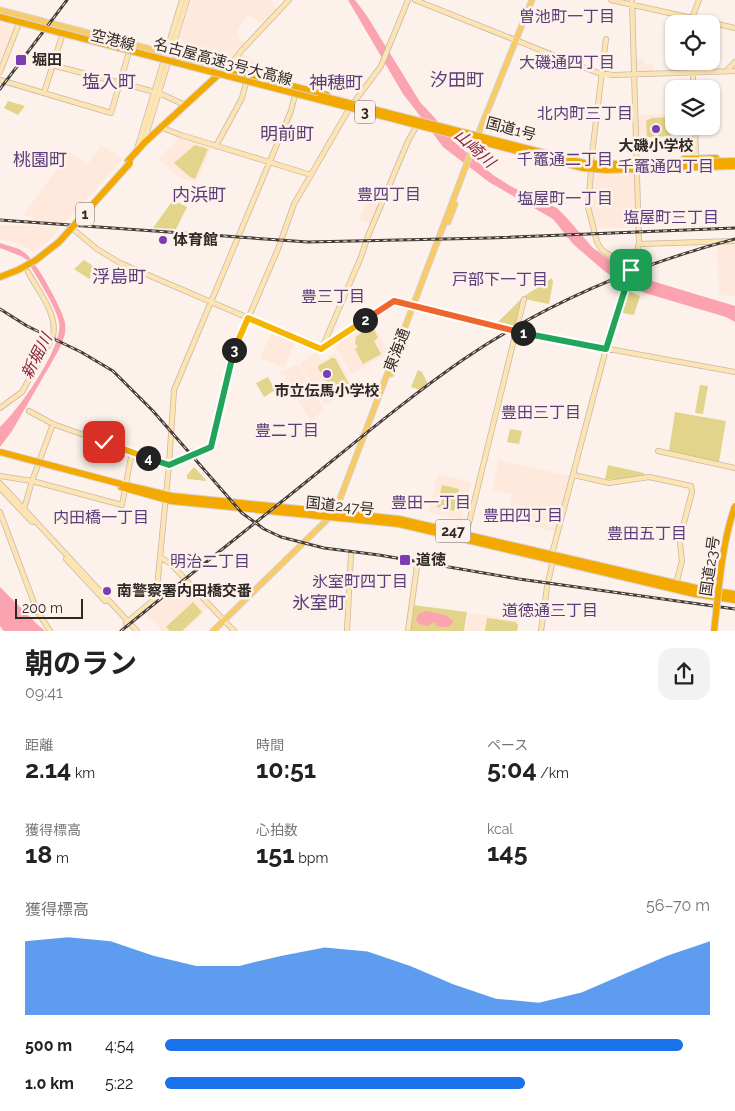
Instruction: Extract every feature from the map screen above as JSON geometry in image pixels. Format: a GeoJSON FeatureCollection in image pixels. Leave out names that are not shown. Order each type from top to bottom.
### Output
{"type":"FeatureCollection","features":[{"type":"Feature","properties":{"kind":"highway","name":"名古屋高速3号大高線"},"geometry":{"type":"LineString","coordinates":[[0,15],[589,169],[689,167],[735,163]]}},
{"type":"Feature","properties":{"kind":"highway","name":"名古屋高速3号大高線"},"geometry":{"type":"LineString","coordinates":[[0,15],[584,163],[735,163]]}},
{"type":"Feature","properties":{"kind":"highway","name":"1"},"geometry":{"type":"LineString","coordinates":[[141,148],[165,128],[226,69]]}},
{"type":"Feature","properties":{"kind":"highway","name":"国道1号"},"geometry":{"type":"LineString","coordinates":[[226,69],[591,162],[696,159],[735,163]]}},
{"type":"Feature","properties":{"kind":"highway","name":"1"},"geometry":{"type":"LineString","coordinates":[[0,276],[27,267],[38,255],[58,240],[141,148],[220,75]]}},
{"type":"Feature","properties":{"kind":"highway","name":"国道1号"},"geometry":{"type":"LineString","coordinates":[[220,75],[450,136],[475,146],[591,172],[735,163]]}},
{"type":"Feature","properties":{"kind":"highway"},"geometry":{"type":"LineString","coordinates":[[317,101],[325,99],[342,103],[432,127],[443,132]]}},
{"type":"Feature","properties":{"kind":"highway"},"geometry":{"type":"LineString","coordinates":[[480,134],[489,140],[515,148],[597,167],[651,166],[656,164]]}},
{"type":"Feature","properties":{"kind":"highway","name":"1"},"geometry":{"type":"LineString","coordinates":[[0,272],[27,267]]}},
{"type":"Feature","properties":{"kind":"highway","name":"国道247号"},"geometry":{"type":"LineString","coordinates":[[0,453],[166,497],[335,515],[399,524],[553,557]]}},
{"type":"Feature","properties":{"kind":"highway","name":"国道23号"},"geometry":{"type":"LineString","coordinates":[[715,631],[724,552],[735,506]]}},
{"type":"Feature","properties":{"kind":"highway","name":"国道247号"},"geometry":{"type":"LineString","coordinates":[[335,515],[399,519],[676,586],[735,594]]}},
{"type":"Feature","properties":{"kind":"highway","name":"国道23号"},"geometry":{"type":"LineString","coordinates":[[715,631],[735,517]]}},
{"type":"Feature","properties":{"kind":"highway","name":"国道247号"},"geometry":{"type":"LineString","coordinates":[[676,586],[695,594],[735,600]]}},
{"type":"Feature","properties":{"kind":"main road","name":"東海通"},"geometry":{"type":"LineString","coordinates":[[212,631],[224,622],[335,515],[475,146],[534,0]]}},
{"type":"Feature","properties":{"kind":"main road","name":"空港線"},"geometry":{"type":"LineString","coordinates":[[0,15],[22,16],[226,69]]}},
{"type":"Feature","properties":{"kind":"main road","name":"空港線"},"geometry":{"type":"LineString","coordinates":[[0,15],[18,25],[220,75]]}},
{"type":"Feature","properties":{"kind":"main road","name":"東海通"},"geometry":{"type":"LineString","coordinates":[[217,631],[224,622]]}},
{"type":"Feature","properties":{"kind":"street"},"geometry":{"type":"LineString","coordinates":[[169,54],[182,0]]}},
{"type":"Feature","properties":{"kind":"street"},"geometry":{"type":"LineString","coordinates":[[141,148],[166,62],[187,0]]}},
{"type":"Feature","properties":{"kind":"street"},"geometry":{"type":"LineString","coordinates":[[226,69],[289,0]]}},
{"type":"Feature","properties":{"kind":"street"},"geometry":{"type":"LineString","coordinates":[[29,411],[53,424],[169,465],[211,447],[235,349],[278,249],[294,204],[349,108],[382,63],[408,0]]}},
{"type":"Feature","properties":{"kind":"street"},"geometry":{"type":"LineString","coordinates":[[415,0],[584,69],[602,74],[735,71]]}},
{"type":"Feature","properties":{"kind":"street"},"geometry":{"type":"LineString","coordinates":[[612,0],[632,2],[673,15]]}},
{"type":"Feature","properties":{"kind":"street"},"geometry":{"type":"LineString","coordinates":[[694,15],[699,0]]}},
{"type":"Feature","properties":{"kind":"street"},"geometry":{"type":"LineString","coordinates":[[541,631],[553,557],[606,349],[639,244],[632,2]]}},
{"type":"Feature","properties":{"kind":"street"},"geometry":{"type":"LineString","coordinates":[[0,72],[22,16]]}},
{"type":"Feature","properties":{"kind":"street"},"geometry":{"type":"LineString","coordinates":[[720,26],[735,28]]}},
{"type":"Feature","properties":{"kind":"street"},"geometry":{"type":"LineString","coordinates":[[44,93],[62,36]]}},
{"type":"Feature","properties":{"kind":"street"},"geometry":{"type":"LineString","coordinates":[[591,162],[606,39]]}},
{"type":"Feature","properties":{"kind":"street"},"geometry":{"type":"LineString","coordinates":[[0,80],[111,113],[129,52]]}},
{"type":"Feature","properties":{"kind":"street"},"geometry":{"type":"LineString","coordinates":[[728,71],[735,62]]}},
{"type":"Feature","properties":{"kind":"street"},"geometry":{"type":"LineString","coordinates":[[52,65],[157,93],[186,105]]}},
{"type":"Feature","properties":{"kind":"street"},"geometry":{"type":"LineString","coordinates":[[693,72],[693,80]]}},
{"type":"Feature","properties":{"kind":"street"},"geometry":{"type":"LineString","coordinates":[[216,146],[242,98],[246,83]]}},
{"type":"Feature","properties":{"kind":"street"},"geometry":{"type":"LineString","coordinates":[[141,148],[157,93]]}},
{"type":"Feature","properties":{"kind":"street"},"geometry":{"type":"LineString","coordinates":[[127,622],[156,598],[174,390],[291,111],[295,95]]}},
{"type":"Feature","properties":{"kind":"street"},"geometry":{"type":"LineString","coordinates":[[321,349],[416,127]]}},
{"type":"Feature","properties":{"kind":"street"},"geometry":{"type":"LineString","coordinates":[[165,128],[168,131],[311,175]]}},
{"type":"Feature","properties":{"kind":"street"},"geometry":{"type":"LineString","coordinates":[[695,135],[696,159]]}},
{"type":"Feature","properties":{"kind":"street"},"geometry":{"type":"LineString","coordinates":[[591,172],[588,207],[597,242],[602,250],[631,269]]}},
{"type":"Feature","properties":{"kind":"street"},"geometry":{"type":"LineString","coordinates":[[74,230],[97,249],[120,263],[321,349]]}},
{"type":"Feature","properties":{"kind":"street"},"geometry":{"type":"LineString","coordinates":[[639,244],[735,241]]}},
{"type":"Feature","properties":{"kind":"street"},"geometry":{"type":"LineString","coordinates":[[0,408],[22,392],[53,336],[54,326],[51,313],[27,267]]}},
{"type":"Feature","properties":{"kind":"street"},"geometry":{"type":"LineString","coordinates":[[466,535],[524,299]]}},
{"type":"Feature","properties":{"kind":"street"},"geometry":{"type":"LineString","coordinates":[[321,349],[392,301],[516,332],[735,372]]}},
{"type":"Feature","properties":{"kind":"street"},"geometry":{"type":"LineString","coordinates":[[24,509],[53,424]]}},
{"type":"Feature","properties":{"kind":"street"},"geometry":{"type":"LineString","coordinates":[[658,451],[735,468]]}},
{"type":"Feature","properties":{"kind":"street"},"geometry":{"type":"LineString","coordinates":[[0,476],[32,481],[122,505],[123,486],[132,452]]}},
{"type":"Feature","properties":{"kind":"street"},"geometry":{"type":"LineString","coordinates":[[574,475],[609,483],[649,477],[690,486],[692,492],[680,543],[682,560],[676,586]]}},
{"type":"Feature","properties":{"kind":"street"},"geometry":{"type":"LineString","coordinates":[[0,483],[135,631]]}},
{"type":"Feature","properties":{"kind":"street"},"geometry":{"type":"LineString","coordinates":[[0,488],[127,622]]}},
{"type":"Feature","properties":{"kind":"street"},"geometry":{"type":"LineString","coordinates":[[0,512],[37,612],[50,631]]}},
{"type":"Feature","properties":{"kind":"street"},"geometry":{"type":"LineString","coordinates":[[347,631],[351,554]]}},
{"type":"Feature","properties":{"kind":"street"},"geometry":{"type":"LineString","coordinates":[[160,557],[171,564],[234,631]]}},
{"type":"Feature","properties":{"kind":"street"},"geometry":{"type":"LineString","coordinates":[[408,631],[417,566]]}},
{"type":"Feature","properties":{"kind":"shaded area"},"geometry":{"type":"Polygon","coordinates":[[[191,0],[270,0],[277,9],[263,24],[247,16],[238,30],[238,37],[246,42],[225,65],[180,53],[177,47],[191,0]]]}},
{"type":"Feature","properties":{"kind":"shaded area","name":"山崎川"},"geometry":{"type":"Polygon","coordinates":[[[348,0],[355,0],[367,16],[420,102],[452,140],[493,175],[512,187],[557,208],[593,248],[619,266],[652,281],[735,306],[735,322],[726,317],[645,293],[620,282],[573,244],[553,219],[489,182],[443,147],[403,94],[348,0]]]}},
{"type":"Feature","properties":{"kind":"shaded area"},"geometry":{"type":"Polygon","coordinates":[[[0,23],[16,27],[0,68],[0,23]]]}},
{"type":"Feature","properties":{"kind":"shaded area"},"geometry":{"type":"Polygon","coordinates":[[[243,53],[256,61],[255,67],[257,69],[254,73],[233,68],[232,66],[243,53]]]}},
{"type":"Feature","properties":{"kind":"shaded area"},"geometry":{"type":"Polygon","coordinates":[[[644,58],[644,64],[653,64],[653,72],[636,71],[635,59],[644,58]]]}},
{"type":"Feature","properties":{"kind":"shaded area"},"geometry":{"type":"Polygon","coordinates":[[[8,101],[25,106],[18,115],[4,108],[8,101]]]}},
{"type":"Feature","properties":{"kind":"shaded area","name":"大磯小学校"},"geometry":{"type":"Polygon","coordinates":[[[665,114],[665,135],[673,135],[673,144],[639,144],[637,115],[665,114]]]}},
{"type":"Feature","properties":{"kind":"shaded area"},"geometry":{"type":"Polygon","coordinates":[[[665,117],[665,135],[671,136],[647,137],[646,121],[651,118],[665,117]]]}},
{"type":"Feature","properties":{"kind":"shaded area"},"geometry":{"type":"Polygon","coordinates":[[[180,137],[212,147],[196,182],[178,177],[158,159],[180,137]]]}},
{"type":"Feature","properties":{"kind":"shaded area"},"geometry":{"type":"Polygon","coordinates":[[[101,145],[123,160],[64,224],[33,221],[33,217],[23,216],[69,151],[88,164],[101,145]]]}},
{"type":"Feature","properties":{"kind":"shaded area"},"geometry":{"type":"Polygon","coordinates":[[[195,145],[208,149],[195,179],[174,163],[195,145]]]}},
{"type":"Feature","properties":{"kind":"shaded area"},"geometry":{"type":"Polygon","coordinates":[[[635,172],[638,228],[595,228],[590,208],[593,175],[635,172]]]}},
{"type":"Feature","properties":{"kind":"shaded area"},"geometry":{"type":"Polygon","coordinates":[[[173,200],[187,207],[176,229],[153,228],[173,200]]]}},
{"type":"Feature","properties":{"kind":"shaded area"},"geometry":{"type":"Polygon","coordinates":[[[367,201],[378,205],[370,224],[359,219],[367,201]]]}},
{"type":"Feature","properties":{"kind":"shaded area"},"geometry":{"type":"Polygon","coordinates":[[[0,225],[61,227],[50,240],[34,253],[22,245],[0,239],[0,225]]]}},
{"type":"Feature","properties":{"kind":"shaded area"},"geometry":{"type":"Polygon","coordinates":[[[735,242],[735,296],[719,295],[717,246],[735,242]]]}},
{"type":"Feature","properties":{"kind":"shaded area","name":"新堀川"},"geometry":{"type":"Polygon","coordinates":[[[0,243],[19,249],[30,258],[54,297],[65,323],[65,331],[57,353],[12,431],[0,447],[0,427],[18,407],[48,361],[59,333],[59,322],[49,299],[27,260],[0,248],[0,243]]]}},
{"type":"Feature","properties":{"kind":"shaded area"},"geometry":{"type":"Polygon","coordinates":[[[84,260],[96,268],[89,279],[74,269],[84,260]]]}},
{"type":"Feature","properties":{"kind":"shaded area"},"geometry":{"type":"Polygon","coordinates":[[[552,278],[549,304],[524,299],[516,332],[493,327],[523,297],[552,278]]]}},
{"type":"Feature","properties":{"kind":"shaded area"},"geometry":{"type":"Polygon","coordinates":[[[624,289],[640,296],[634,315],[617,312],[624,289]]]}},
{"type":"Feature","properties":{"kind":"shaded area"},"geometry":{"type":"Polygon","coordinates":[[[371,319],[387,349],[384,356],[351,374],[334,344],[371,319]]]}},
{"type":"Feature","properties":{"kind":"shaded area"},"geometry":{"type":"Polygon","coordinates":[[[371,323],[378,338],[374,341],[381,354],[363,364],[355,349],[358,347],[355,343],[356,337],[365,330],[364,327],[371,323]]]}},
{"type":"Feature","properties":{"kind":"shaded area"},"geometry":{"type":"Polygon","coordinates":[[[272,331],[296,340],[284,368],[260,358],[272,331]]]}},
{"type":"Feature","properties":{"kind":"shaded area","name":"市立伝馬小学校"},"geometry":{"type":"Polygon","coordinates":[[[316,352],[322,361],[335,353],[354,385],[325,405],[299,364],[316,352]]]}},
{"type":"Feature","properties":{"kind":"shaded area"},"geometry":{"type":"Polygon","coordinates":[[[335,358],[350,386],[332,399],[330,388],[318,366],[335,358]]]}},
{"type":"Feature","properties":{"kind":"shaded area"},"geometry":{"type":"Polygon","coordinates":[[[298,364],[324,409],[311,422],[280,370],[282,371],[298,364]]]}},
{"type":"Feature","properties":{"kind":"shaded area"},"geometry":{"type":"Polygon","coordinates":[[[418,370],[422,372],[428,384],[420,390],[411,387],[418,370]]]}},
{"type":"Feature","properties":{"kind":"shaded area"},"geometry":{"type":"Polygon","coordinates":[[[268,377],[275,390],[264,397],[256,383],[268,377]]]}},
{"type":"Feature","properties":{"kind":"shaded area"},"geometry":{"type":"Polygon","coordinates":[[[700,385],[708,386],[703,414],[695,413],[700,385]]]}},
{"type":"Feature","properties":{"kind":"shaded area"},"geometry":{"type":"Polygon","coordinates":[[[675,412],[726,421],[719,462],[669,451],[675,412]]]}},
{"type":"Feature","properties":{"kind":"shaded area"},"geometry":{"type":"Polygon","coordinates":[[[510,429],[522,431],[519,444],[507,442],[510,429]]]}},
{"type":"Feature","properties":{"kind":"shaded area"},"geometry":{"type":"Polygon","coordinates":[[[498,460],[570,476],[556,532],[506,521],[512,495],[493,490],[498,460]]]}},
{"type":"Feature","properties":{"kind":"shaded area"},"geometry":{"type":"Polygon","coordinates":[[[608,465],[644,473],[644,475],[617,480],[605,479],[608,465]]]}},
{"type":"Feature","properties":{"kind":"shaded area"},"geometry":{"type":"Polygon","coordinates":[[[194,467],[206,481],[187,479],[187,475],[194,467]]]}},
{"type":"Feature","properties":{"kind":"shaded area"},"geometry":{"type":"Polygon","coordinates":[[[438,474],[471,482],[462,520],[428,512],[438,474]]]}},
{"type":"Feature","properties":{"kind":"shaded area"},"geometry":{"type":"Polygon","coordinates":[[[442,485],[459,489],[454,511],[437,507],[442,485]]]}},
{"type":"Feature","properties":{"kind":"shaded area"},"geometry":{"type":"Polygon","coordinates":[[[0,587],[45,631],[4,631],[0,626],[0,587]]]}},
{"type":"Feature","properties":{"kind":"shaded area"},"geometry":{"type":"Polygon","coordinates":[[[173,593],[181,602],[201,598],[209,607],[185,631],[162,631],[146,614],[173,593]]]}},
{"type":"Feature","properties":{"kind":"shaded area"},"geometry":{"type":"Polygon","coordinates":[[[193,602],[202,612],[182,631],[170,631],[166,627],[193,602]]]}},
{"type":"Feature","properties":{"kind":"shaded area"},"geometry":{"type":"Polygon","coordinates":[[[413,605],[467,612],[464,631],[408,631],[413,605]]]}},
{"type":"Feature","properties":{"kind":"shaded area"},"geometry":{"type":"Polygon","coordinates":[[[426,611],[445,615],[453,621],[446,627],[436,626],[433,622],[428,626],[419,624],[416,620],[418,614],[426,611]]]}},
{"type":"Feature","properties":{"kind":"shaded area"},"geometry":{"type":"Polygon","coordinates":[[[468,613],[518,619],[518,631],[466,631],[468,613]]]}},
{"type":"Feature","properties":{"kind":"shaded area"},"geometry":{"type":"Polygon","coordinates":[[[487,618],[515,622],[518,625],[517,631],[485,631],[487,618]]]}},
{"type":"Feature","properties":{"kind":"railway"},"geometry":{"type":"LineString","coordinates":[[0,89],[67,0]]}},
{"type":"Feature","properties":{"kind":"railway"},"geometry":{"type":"LineString","coordinates":[[0,220],[308,242],[490,238],[735,228]]}},
{"type":"Feature","properties":{"kind":"railway"},"geometry":{"type":"LineString","coordinates":[[121,631],[404,404],[444,373],[495,339],[527,320],[594,287],[664,260],[735,239]]}},
{"type":"Feature","properties":{"kind":"railway"},"geometry":{"type":"LineString","coordinates":[[0,309],[27,326],[81,352],[113,371],[153,411],[242,513],[264,529],[281,537],[324,548],[379,555],[519,579],[735,609]]}},
{"type":"Feature","properties":{"kind":"place","name":"堀田"},"geometry":{"type":"Point","coordinates":[21,60]}},
{"type":"Feature","properties":{"kind":"place","name":"大磯小学校"},"geometry":{"type":"Point","coordinates":[656,129]}},
{"type":"Feature","properties":{"kind":"place","name":"体育館"},"geometry":{"type":"Point","coordinates":[163,240]}},
{"type":"Feature","properties":{"kind":"place","name":"市立伝馬小学校"},"geometry":{"type":"Point","coordinates":[327,374]}},
{"type":"Feature","properties":{"kind":"place","name":"道徳"},"geometry":{"type":"Point","coordinates":[405,560]}},
{"type":"Feature","properties":{"kind":"place","name":"南警察署内田橋交番"},"geometry":{"type":"Point","coordinates":[107,591]}},
{"type":"Feature","properties":{"kind":"district","name":"曽池町一丁目"},"geometry":{"type":"Point","coordinates":[567,16]}},
{"type":"Feature","properties":{"kind":"district","name":"大磯通四丁目"},"geometry":{"type":"Point","coordinates":[567,62]}},
{"type":"Feature","properties":{"kind":"district","name":"汐田町"},"geometry":{"type":"Point","coordinates":[457,80]}},
{"type":"Feature","properties":{"kind":"district","name":"塩入町"},"geometry":{"type":"Point","coordinates":[109,82]}},
{"type":"Feature","properties":{"kind":"district","name":"神穂町"},"geometry":{"type":"Point","coordinates":[336,83]}},
{"type":"Feature","properties":{"kind":"district","name":"北内町三丁目"},"geometry":{"type":"Point","coordinates":[585,113]}},
{"type":"Feature","properties":{"kind":"district","name":"明前町"},"geometry":{"type":"Point","coordinates":[287,134]}},
{"type":"Feature","properties":{"kind":"district","name":"千竈通二丁目"},"geometry":{"type":"Point","coordinates":[565,159]}},
{"type":"Feature","properties":{"kind":"district","name":"桃園町"},"geometry":{"type":"Point","coordinates":[40,160]}},
{"type":"Feature","properties":{"kind":"district","name":"千竈通四丁目"},"geometry":{"type":"Point","coordinates":[666,166]}},
{"type":"Feature","properties":{"kind":"district","name":"豊四丁目"},"geometry":{"type":"Point","coordinates":[389,194]}},
{"type":"Feature","properties":{"kind":"district","name":"内浜町"},"geometry":{"type":"Point","coordinates":[199,195]}},
{"type":"Feature","properties":{"kind":"district","name":"塩屋町一丁目"},"geometry":{"type":"Point","coordinates":[565,198]}},
{"type":"Feature","properties":{"kind":"district","name":"塩屋町三丁目"},"geometry":{"type":"Point","coordinates":[671,217]}},
{"type":"Feature","properties":{"kind":"district","name":"浮島町"},"geometry":{"type":"Point","coordinates":[119,277]}},
{"type":"Feature","properties":{"kind":"district","name":"戸部下一丁目"},"geometry":{"type":"Point","coordinates":[500,279]}},
{"type":"Feature","properties":{"kind":"district","name":"豊三丁目"},"geometry":{"type":"Point","coordinates":[333,296]}},
{"type":"Feature","properties":{"kind":"district","name":"豊田三丁目"},"geometry":{"type":"Point","coordinates":[541,412]}},
{"type":"Feature","properties":{"kind":"district","name":"豊二丁目"},"geometry":{"type":"Point","coordinates":[287,430]}},
{"type":"Feature","properties":{"kind":"district","name":"豊田一丁目"},"geometry":{"type":"Point","coordinates":[431,502]}},
{"type":"Feature","properties":{"kind":"district","name":"豊田四丁目"},"geometry":{"type":"Point","coordinates":[523,515]}},
{"type":"Feature","properties":{"kind":"district","name":"内田橋一丁目"},"geometry":{"type":"Point","coordinates":[101,517]}},
{"type":"Feature","properties":{"kind":"district","name":"豊田五丁目"},"geometry":{"type":"Point","coordinates":[647,533]}},
{"type":"Feature","properties":{"kind":"district","name":"明治二丁目"},"geometry":{"type":"Point","coordinates":[210,561]}},
{"type":"Feature","properties":{"kind":"district","name":"氷室町四丁目"},"geometry":{"type":"Point","coordinates":[360,581]}},
{"type":"Feature","properties":{"kind":"district","name":"氷室町"},"geometry":{"type":"Point","coordinates":[319,603]}},
{"type":"Feature","properties":{"kind":"district","name":"道徳通三丁目"},"geometry":{"type":"Point","coordinates":[550,610]}},
{"type":"Feature","properties":{"kind":"route"},"geometry":{"type":"LineString","coordinates":[[104,442],[169,465],[211,447],[235,349],[248,318],[321,349],[394,301],[493,327],[606,349],[631,270]]}}]}
